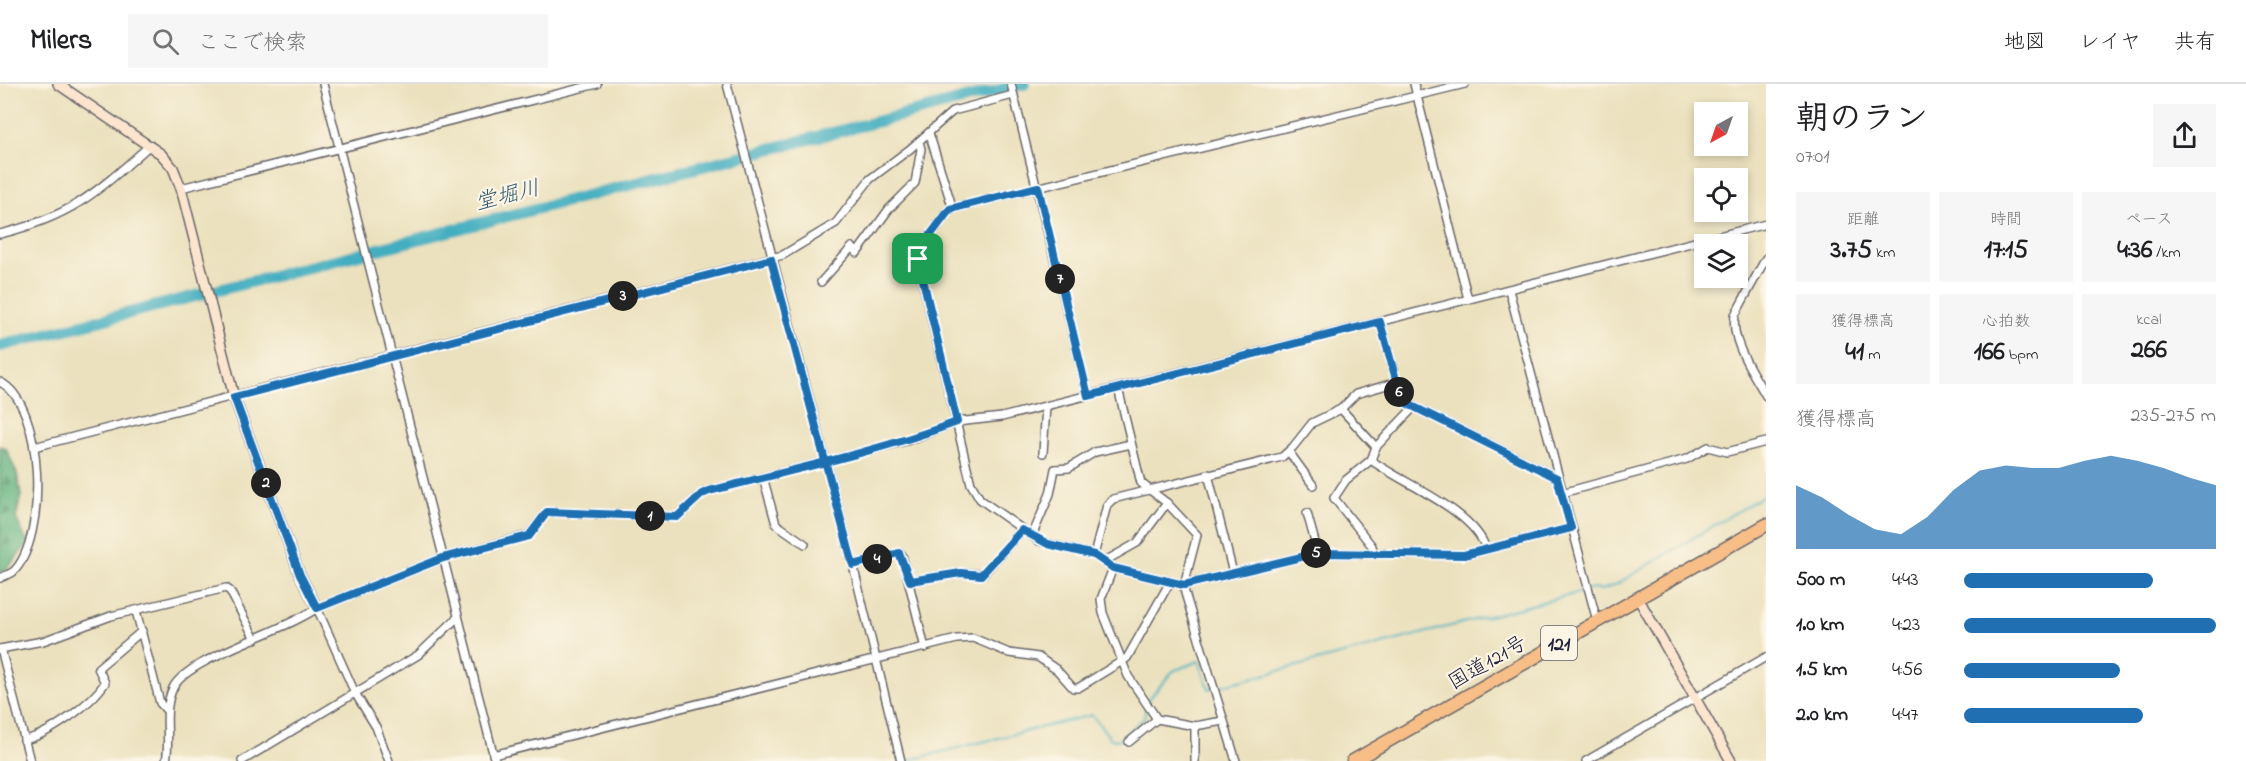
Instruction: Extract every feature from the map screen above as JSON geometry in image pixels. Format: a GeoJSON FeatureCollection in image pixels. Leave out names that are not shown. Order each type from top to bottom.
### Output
{"type":"FeatureCollection","features":[{"type":"Feature","properties":{"kind":"highway","name":"国道121号"},"geometry":{"type":"LineString","coordinates":[[1353,761],[1766,525]]}},
{"type":"Feature","properties":{"kind":"street"},"geometry":{"type":"LineString","coordinates":[[323,84],[494,758],[957,639],[973,638],[1009,653],[1038,657],[1057,670],[1073,688],[1127,658],[1170,582]]}},
{"type":"Feature","properties":{"kind":"street"},"geometry":{"type":"LineString","coordinates":[[181,188],[597,84]]}},
{"type":"Feature","properties":{"kind":"street"},"geometry":{"type":"LineString","coordinates":[[727,84],[853,565],[901,761]]}},
{"type":"Feature","properties":{"kind":"street"},"geometry":{"type":"LineString","coordinates":[[1011,84],[1088,396]]}},
{"type":"Feature","properties":{"kind":"street"},"geometry":{"type":"LineString","coordinates":[[1414,84],[1468,299]]}},
{"type":"Feature","properties":{"kind":"street"},"geometry":{"type":"LineString","coordinates":[[950,209],[1465,84]]}},
{"type":"Feature","properties":{"kind":"street"},"geometry":{"type":"LineString","coordinates":[[63,85],[167,160],[181,188],[234,397],[300,575],[355,693],[376,727],[389,761]]}},
{"type":"Feature","properties":{"kind":"street"},"geometry":{"type":"LineString","coordinates":[[34,447],[783,255],[836,223],[870,179],[929,134],[953,111],[1013,95]]}},
{"type":"Feature","properties":{"kind":"street"},"geometry":{"type":"LineString","coordinates":[[929,134],[951,200],[950,209],[916,254],[975,491],[988,506],[1022,530],[1048,544],[1094,555],[1113,568],[1184,585],[1318,553],[1456,556],[1571,528]]}},
{"type":"Feature","properties":{"kind":"street"},"geometry":{"type":"LineString","coordinates":[[821,282],[852,248],[857,253],[889,209],[912,188],[921,148],[919,142]]}},
{"type":"Feature","properties":{"kind":"street"},"geometry":{"type":"LineString","coordinates":[[0,234],[36,225],[71,210],[102,188],[150,146]]}},
{"type":"Feature","properties":{"kind":"street"},"geometry":{"type":"LineString","coordinates":[[166,761],[169,738],[167,711],[172,691],[181,678],[195,667],[301,619],[317,608],[443,558],[529,536],[547,512],[677,517],[702,494],[906,441],[957,422],[1002,417],[1088,396],[1766,224]]}},
{"type":"Feature","properties":{"kind":"street"},"geometry":{"type":"LineString","coordinates":[[1766,258],[1735,315],[1733,324],[1740,345],[1766,396]]}},
{"type":"Feature","properties":{"kind":"street"},"geometry":{"type":"LineString","coordinates":[[1509,290],[1557,478],[1597,621]]}},
{"type":"Feature","properties":{"kind":"street"},"geometry":{"type":"LineString","coordinates":[[1380,322],[1401,400],[1557,478]]}},
{"type":"Feature","properties":{"kind":"street"},"geometry":{"type":"LineString","coordinates":[[0,382],[16,395],[34,447],[38,494],[30,538],[12,572],[0,578]]}},
{"type":"Feature","properties":{"kind":"street"},"geometry":{"type":"LineString","coordinates":[[1094,555],[1107,505],[1113,499],[1279,458],[1289,452],[1312,423],[1341,409],[1356,394],[1397,382]]}},
{"type":"Feature","properties":{"kind":"street"},"geometry":{"type":"LineString","coordinates":[[1118,388],[1140,480],[1167,503],[1197,535],[1184,585],[1236,761]]}},
{"type":"Feature","properties":{"kind":"street"},"geometry":{"type":"LineString","coordinates":[[1043,453],[1046,406]]}},
{"type":"Feature","properties":{"kind":"street"},"geometry":{"type":"LineString","coordinates":[[1374,554],[1372,546],[1334,498],[1346,480],[1371,460],[1376,447],[1413,408]]}},
{"type":"Feature","properties":{"kind":"street"},"geometry":{"type":"LineString","coordinates":[[1341,409],[1367,441],[1376,447]]}},
{"type":"Feature","properties":{"kind":"street"},"geometry":{"type":"LineString","coordinates":[[1562,493],[1677,462],[1708,447],[1727,452],[1766,442]]}},
{"type":"Feature","properties":{"kind":"street"},"geometry":{"type":"LineString","coordinates":[[1032,536],[1050,494],[1056,469],[1069,468],[1095,452],[1131,444]]}},
{"type":"Feature","properties":{"kind":"street"},"geometry":{"type":"LineString","coordinates":[[1289,452],[1312,486]]}},
{"type":"Feature","properties":{"kind":"street"},"geometry":{"type":"LineString","coordinates":[[1371,460],[1388,474],[1422,490],[1463,518],[1478,532],[1486,549]]}},
{"type":"Feature","properties":{"kind":"street"},"geometry":{"type":"LineString","coordinates":[[1208,474],[1233,573]]}},
{"type":"Feature","properties":{"kind":"street"},"geometry":{"type":"LineString","coordinates":[[763,477],[776,524],[805,544]]}},
{"type":"Feature","properties":{"kind":"street"},"geometry":{"type":"LineString","coordinates":[[1105,561],[1137,543],[1167,503]]}},
{"type":"Feature","properties":{"kind":"street"},"geometry":{"type":"LineString","coordinates":[[1306,513],[1318,553]]}},
{"type":"Feature","properties":{"kind":"street"},"geometry":{"type":"LineString","coordinates":[[910,581],[961,573],[983,574],[1022,530]]}},
{"type":"Feature","properties":{"kind":"street"},"geometry":{"type":"LineString","coordinates":[[853,565],[899,553],[910,581],[925,648]]}},
{"type":"Feature","properties":{"kind":"street"},"geometry":{"type":"LineString","coordinates":[[1113,568],[1105,586],[1102,605],[1121,661],[1134,688],[1156,719],[1195,726],[1223,721]]}},
{"type":"Feature","properties":{"kind":"street"},"geometry":{"type":"LineString","coordinates":[[30,761],[1,649],[43,641],[111,616],[226,588],[230,591],[255,639]]}},
{"type":"Feature","properties":{"kind":"street"},"geometry":{"type":"LineString","coordinates":[[1638,598],[1731,761]]}},
{"type":"Feature","properties":{"kind":"street"},"geometry":{"type":"LineString","coordinates":[[136,611],[160,703],[167,711]]}},
{"type":"Feature","properties":{"kind":"street"},"geometry":{"type":"LineString","coordinates":[[242,761],[418,655],[451,621],[458,617]]}},
{"type":"Feature","properties":{"kind":"street"},"geometry":{"type":"LineString","coordinates":[[24,740],[41,735],[88,701],[105,683],[98,668],[142,631]]}},
{"type":"Feature","properties":{"kind":"street"},"geometry":{"type":"LineString","coordinates":[[1586,761],[1766,657]]}},
{"type":"Feature","properties":{"kind":"street"},"geometry":{"type":"LineString","coordinates":[[1129,742],[1156,719]]}},
{"type":"Feature","properties":{"kind":"street"},"geometry":{"type":"LineString","coordinates":[[1195,726],[1195,761]]}},
{"type":"Feature","properties":{"kind":"green space"},"geometry":{"type":"Polygon","coordinates":[[[0,446],[6,448],[17,474],[21,495],[16,518],[28,544],[5,571],[0,573],[0,446]]]}},
{"type":"Feature","properties":{"kind":"waterway","name":"堂堀川"},"geometry":{"type":"LineString","coordinates":[[0,346],[1024,84]]}},
{"type":"Feature","properties":{"kind":"waterway"},"geometry":{"type":"LineString","coordinates":[[1147,701],[1173,671],[1199,661],[1209,689],[1593,589],[1602,590],[1617,584],[1766,494]]}},
{"type":"Feature","properties":{"kind":"waterway"},"geometry":{"type":"LineString","coordinates":[[905,761],[1092,715],[1111,739],[1118,740],[1144,718],[1146,707]]}},
{"type":"Feature","properties":{"kind":"route"},"geometry":{"type":"LineString","coordinates":[[918,259],[916,254],[950,209],[1038,187],[1088,396],[1380,322],[1402,401],[1557,478],[1571,528],[1456,556],[1318,553],[1184,585],[1113,568],[1094,555],[1056,547],[1022,530],[981,575],[961,573],[910,581],[902,555],[899,553],[853,565],[824,461],[771,259],[234,397],[247,438],[300,575],[317,608],[443,558],[529,536],[547,512],[556,510],[677,517],[702,494],[709,491],[824,461],[906,441],[957,422],[918,259]]}}]}
